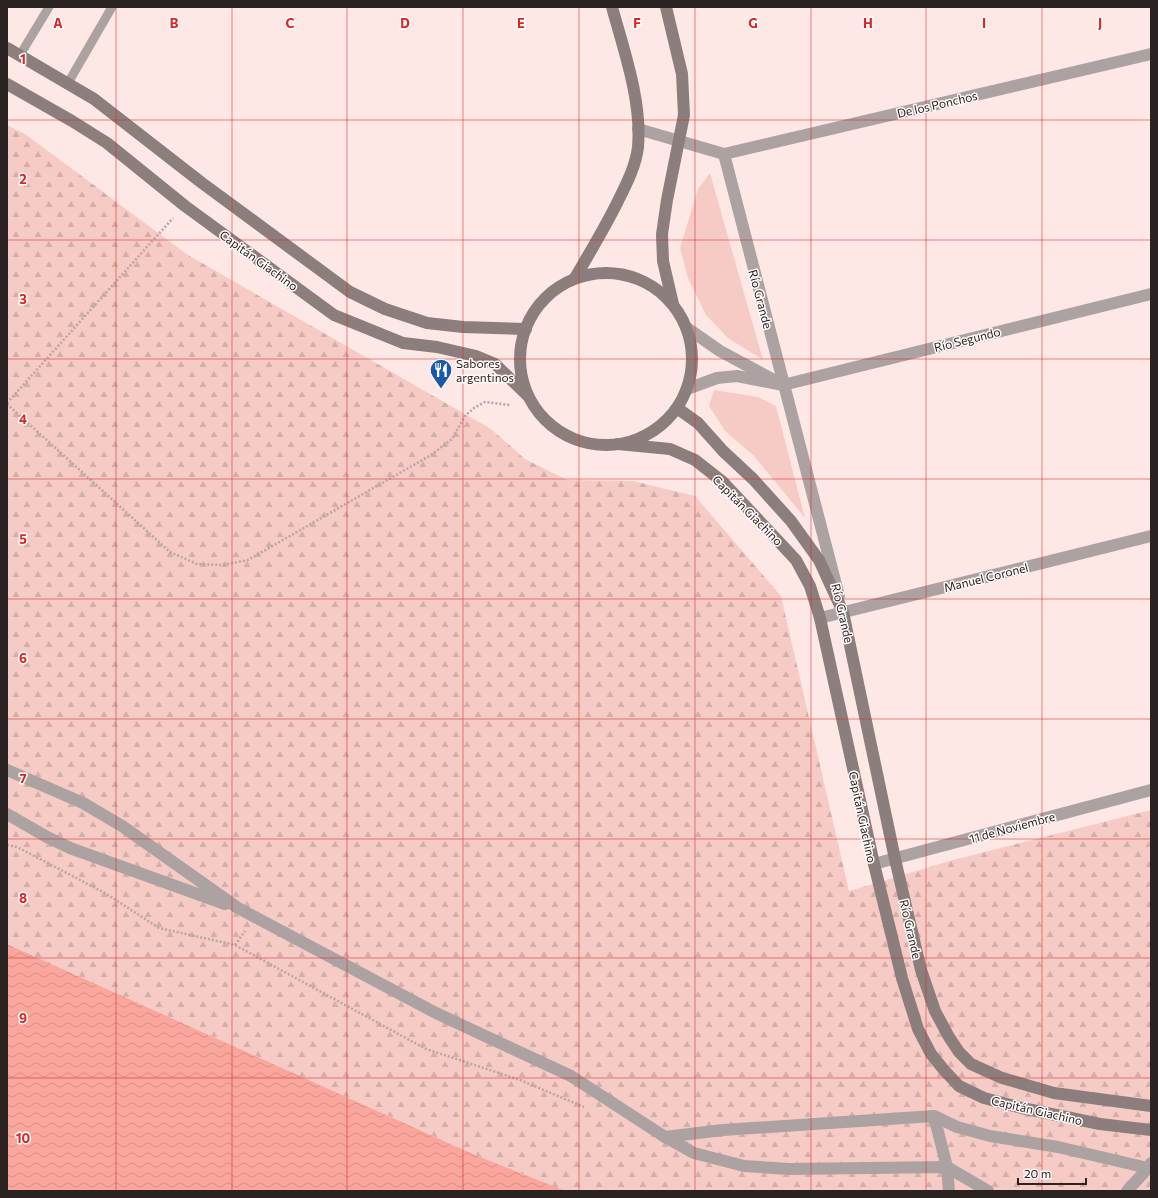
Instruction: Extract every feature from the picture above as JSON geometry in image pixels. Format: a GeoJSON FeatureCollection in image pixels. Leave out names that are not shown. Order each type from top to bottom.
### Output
{"type":"FeatureCollection","features":[{"type":"Feature","properties":{"kind":"main road"},"geometry":{"type":"LineString","coordinates":[[575,278],[609,220],[630,177],[638,149],[638,129],[633,87],[612,7]]}},
{"type":"Feature","properties":{"kind":"main road"},"geometry":{"type":"LineString","coordinates":[[666,7],[682,74],[684,115],[667,200],[662,234],[663,261],[674,304],[687,328],[692,348],[692,369],[687,389],[677,408],[661,425],[641,437],[618,444],[594,444],[571,437],[551,424],[534,407],[528,396],[521,374],[520,351],[526,329],[537,308],[554,290],[575,278],[601,272],[628,275],[653,286],[674,304]]}},
{"type":"Feature","properties":{"kind":"main road"},"geometry":{"type":"LineString","coordinates":[[7,48],[94,99],[202,183],[350,292],[385,309],[427,323],[463,327],[526,329]]}},
{"type":"Feature","properties":{"kind":"main road","name":"Capitán Giachino"},"geometry":{"type":"LineString","coordinates":[[7,84],[107,143],[184,206],[334,315],[403,343],[437,347],[476,356],[495,364],[528,396]]}},
{"type":"Feature","properties":{"kind":"main road"},"geometry":{"type":"LineString","coordinates":[[677,408],[698,423],[723,451],[753,479],[792,521],[818,560],[843,612]]}},
{"type":"Feature","properties":{"kind":"main road","name":"Capitán Giachino"},"geometry":{"type":"LineString","coordinates":[[618,444],[670,449],[695,460],[723,482],[796,560],[810,586],[820,618],[874,864],[902,978],[918,1029],[932,1054],[944,1070],[959,1086],[984,1098],[1022,1108],[1100,1124],[1151,1130]]}},
{"type":"Feature","properties":{"kind":"main road","name":"Río Grande"},"geometry":{"type":"LineString","coordinates":[[843,612],[895,859],[921,970],[935,1011],[959,1052],[971,1064]]}},
{"type":"Feature","properties":{"kind":"main road","name":"Capitán Giachino"},"geometry":{"type":"LineString","coordinates":[[971,1064],[1002,1078],[1054,1093],[1151,1106]]}},
{"type":"Feature","properties":{"kind":"street","name":"De los Ponchos"},"geometry":{"type":"LineString","coordinates":[[724,154],[1151,54]]}},
{"type":"Feature","properties":{"kind":"street"},"geometry":{"type":"LineString","coordinates":[[638,129],[724,154]]}},
{"type":"Feature","properties":{"kind":"street","name":"Río Grande"},"geometry":{"type":"LineString","coordinates":[[724,154],[843,612]]}},
{"type":"Feature","properties":{"kind":"street","name":"Río Segundo"},"geometry":{"type":"LineString","coordinates":[[784,385],[1151,294]]}},
{"type":"Feature","properties":{"kind":"street"},"geometry":{"type":"LineString","coordinates":[[687,328],[720,352],[784,385]]}},
{"type":"Feature","properties":{"kind":"street"},"geometry":{"type":"LineString","coordinates":[[687,389],[717,378],[737,376],[784,385]]}},
{"type":"Feature","properties":{"kind":"street","name":"Manuel Coronel"},"geometry":{"type":"LineString","coordinates":[[820,618],[1151,536]]}},
{"type":"Feature","properties":{"kind":"street"},"geometry":{"type":"LineString","coordinates":[[7,770],[84,803],[122,826],[238,908],[436,1013],[571,1076],[666,1137],[694,1153],[744,1166],[789,1169],[947,1167],[988,1191]]}},
{"type":"Feature","properties":{"kind":"street","name":"11 de Noviembre"},"geometry":{"type":"LineString","coordinates":[[874,864],[1151,790]]}},
{"type":"Feature","properties":{"kind":"street"},"geometry":{"type":"LineString","coordinates":[[7,814],[47,838],[70,848],[238,908]]}},
{"type":"Feature","properties":{"kind":"street"},"geometry":{"type":"LineString","coordinates":[[666,1137],[723,1130],[934,1116],[957,1127],[990,1136],[1058,1147],[1150,1166]]}},
{"type":"Feature","properties":{"kind":"street"},"geometry":{"type":"LineString","coordinates":[[934,1116],[947,1167],[949,1191]]}},
{"type":"Feature","properties":{"kind":"street"},"geometry":{"type":"LineString","coordinates":[[1127,1191],[1150,1166]]}},
{"type":"Feature","properties":{"kind":"lane"},"geometry":{"type":"LineString","coordinates":[[20,55],[49,7]]}},
{"type":"Feature","properties":{"kind":"lane"},"geometry":{"type":"LineString","coordinates":[[68,83],[112,7]]}},
{"type":"Feature","properties":{"kind":"path"},"geometry":{"type":"LineString","coordinates":[[184,206],[7,403],[170,552],[197,564],[222,565],[248,560],[431,455],[452,439],[465,416],[479,405],[485,402],[534,407]]}},
{"type":"Feature","properties":{"kind":"path"},"geometry":{"type":"LineString","coordinates":[[7,845],[17,847],[105,893],[159,928],[235,945],[426,1049],[520,1080],[591,1110]]}},
{"type":"Feature","properties":{"kind":"green space"},"geometry":{"type":"Polygon","coordinates":[[[7,125],[25,134],[188,255],[491,429],[525,459],[567,480],[633,481],[695,496],[781,596],[849,891],[953,860],[1151,810],[1151,1191],[566,1191],[473,1154],[7,944],[7,125]]]}},
{"type":"Feature","properties":{"kind":"green space"},"geometry":{"type":"Polygon","coordinates":[[[710,173],[763,360],[728,338],[706,315],[688,278],[680,248],[698,189],[710,173]]]}},
{"type":"Feature","properties":{"kind":"green space"},"geometry":{"type":"Polygon","coordinates":[[[714,390],[758,397],[776,406],[805,518],[754,456],[725,431],[709,406],[714,390]]]}},
{"type":"Feature","properties":{"kind":"water"},"geometry":{"type":"Polygon","coordinates":[[[7,944],[473,1154],[566,1191],[7,1191],[7,944]]]}},
{"type":"Feature","properties":{"kind":"place","name":"Sabores argentinos"},"geometry":{"type":"Point","coordinates":[441,390]}}]}
